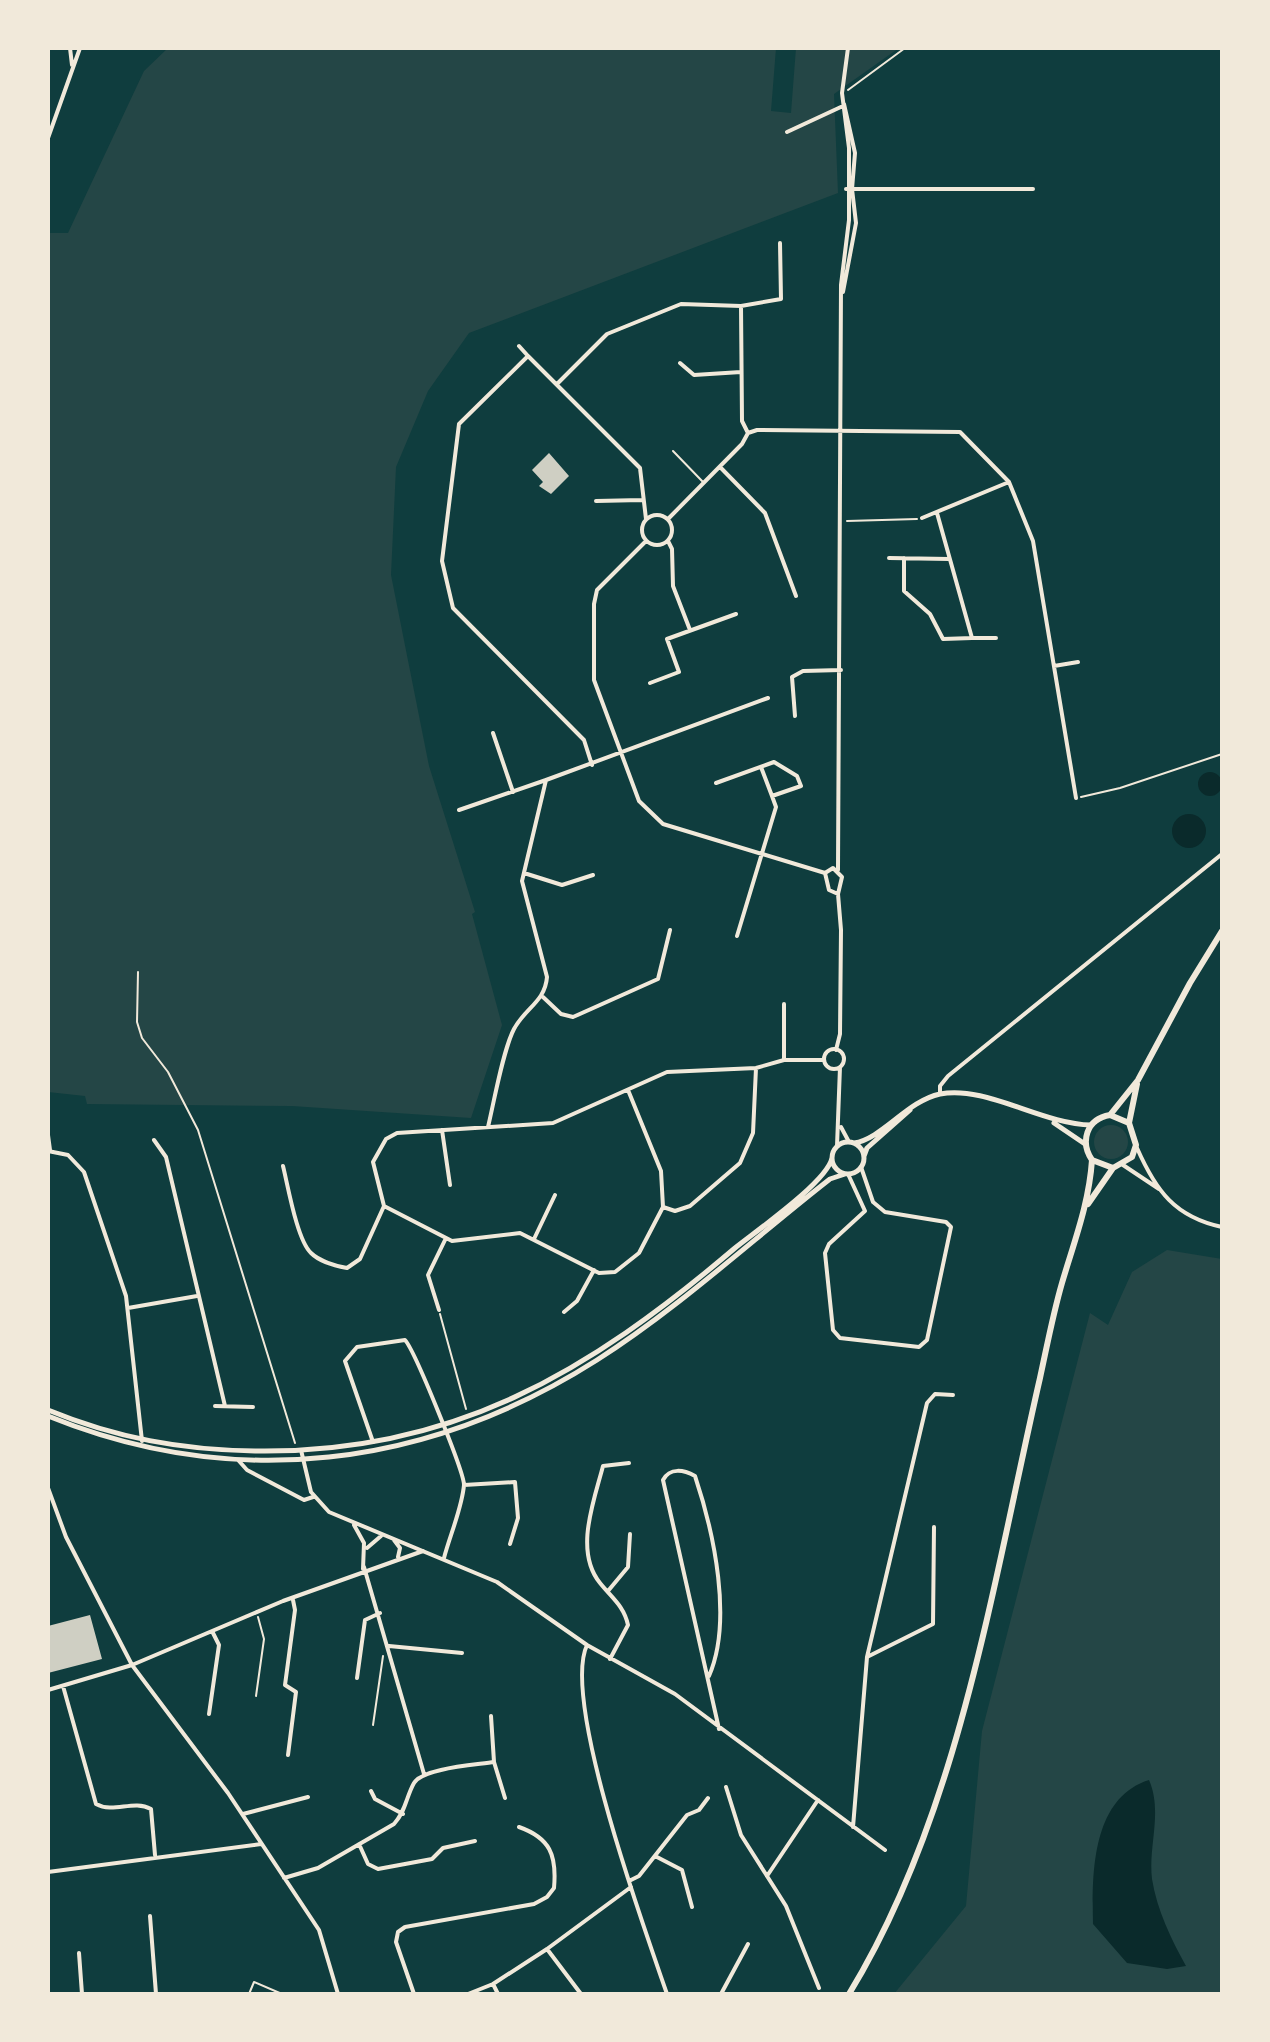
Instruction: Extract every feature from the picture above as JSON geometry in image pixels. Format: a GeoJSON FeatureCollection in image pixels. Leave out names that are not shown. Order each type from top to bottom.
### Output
{"type":"FeatureCollection","features":[{"type":"Feature","properties":{"kind":"main road"},"geometry":{"type":"LineString","coordinates":[[48,1410],[142,1443],[205,1449],[299,1450],[443,1430],[559,1376],[647,1319],[828,1169],[837,1146],[852,1142],[917,1104],[940,1094],[973,1094],[1050,1120],[1091,1125],[1110,1115],[1138,1080],[1222,931]]}},
{"type":"Feature","properties":{"kind":"main road"},"geometry":{"type":"LineString","coordinates":[[1092,1160],[1113,1168],[1129,1161],[1136,1145],[1129,1123],[1138,1080]]}},
{"type":"Feature","properties":{"kind":"main road"},"geometry":{"type":"LineString","coordinates":[[48,1416],[142,1443],[239,1461],[302,1461],[352,1456],[443,1430],[527,1398],[598,1359],[668,1310],[830,1179],[861,1167],[867,1148],[917,1104]]}},
{"type":"Feature","properties":{"kind":"main road"},"geometry":{"type":"LineString","coordinates":[[1110,1115],[1129,1123]]}},
{"type":"Feature","properties":{"kind":"main road"},"geometry":{"type":"LineString","coordinates":[[849,1994],[871,1957],[919,1850],[955,1744],[1061,1285],[1086,1207],[1092,1160],[1085,1144],[1050,1120]]}},
{"type":"Feature","properties":{"kind":"main road"},"geometry":{"type":"LineString","coordinates":[[1085,1144],[1091,1125]]}},
{"type":"Feature","properties":{"kind":"main road"},"geometry":{"type":"LineString","coordinates":[[852,1142],[864,1157]]}},
{"type":"Feature","properties":{"kind":"main road"},"geometry":{"type":"LineString","coordinates":[[832,1158],[836,1168],[846,1174]]}},
{"type":"Feature","properties":{"kind":"main road"},"geometry":{"type":"LineString","coordinates":[[1086,1207],[1113,1168]]}},
{"type":"Feature","properties":{"kind":"street"},"geometry":{"type":"LineString","coordinates":[[70,48],[72,68]]}},
{"type":"Feature","properties":{"kind":"street"},"geometry":{"type":"LineString","coordinates":[[48,138],[80,48]]}},
{"type":"Feature","properties":{"kind":"street"},"geometry":{"type":"LineString","coordinates":[[836,1050],[840,1034],[838,894],[842,885],[838,870],[842,302],[856,223],[849,189],[851,170],[843,106],[848,48]]}},
{"type":"Feature","properties":{"kind":"street"},"geometry":{"type":"LineString","coordinates":[[843,82],[843,106]]}},
{"type":"Feature","properties":{"kind":"street"},"geometry":{"type":"LineString","coordinates":[[787,132],[843,106]]}},
{"type":"Feature","properties":{"kind":"street"},"geometry":{"type":"LineString","coordinates":[[849,189],[1033,189]]}},
{"type":"Feature","properties":{"kind":"street"},"geometry":{"type":"LineString","coordinates":[[557,384],[607,334],[681,304],[741,306],[781,299],[780,243]]}},
{"type":"Feature","properties":{"kind":"street"},"geometry":{"type":"LineString","coordinates":[[741,306],[742,421],[748,433]]}},
{"type":"Feature","properties":{"kind":"street"},"geometry":{"type":"LineString","coordinates":[[519,346],[640,468],[646,519],[642,533],[646,541],[660,545],[668,541]]}},
{"type":"Feature","properties":{"kind":"street"},"geometry":{"type":"LineString","coordinates":[[528,356],[459,424],[442,561],[453,608],[584,740],[592,765]]}},
{"type":"Feature","properties":{"kind":"street"},"geometry":{"type":"LineString","coordinates":[[680,363],[694,375],[741,372]]}},
{"type":"Feature","properties":{"kind":"street"},"geometry":{"type":"LineString","coordinates":[[668,519],[720,467],[748,433],[757,430],[960,432],[1009,482],[1033,541],[1076,798]]}},
{"type":"Feature","properties":{"kind":"street"},"geometry":{"type":"LineString","coordinates":[[720,467],[765,513],[796,596]]}},
{"type":"Feature","properties":{"kind":"street"},"geometry":{"type":"LineString","coordinates":[[922,518],[1009,482]]}},
{"type":"Feature","properties":{"kind":"street"},"geometry":{"type":"LineString","coordinates":[[596,501],[642,500]]}},
{"type":"Feature","properties":{"kind":"street"},"geometry":{"type":"LineString","coordinates":[[937,513],[972,638]]}},
{"type":"Feature","properties":{"kind":"street"},"geometry":{"type":"LineString","coordinates":[[646,519],[654,515],[668,519],[672,527],[668,541],[672,549],[673,586],[690,631]]}},
{"type":"Feature","properties":{"kind":"street"},"geometry":{"type":"LineString","coordinates":[[646,541],[594,596],[594,680],[639,801],[663,824],[825,873],[833,868],[838,870]]}},
{"type":"Feature","properties":{"kind":"street"},"geometry":{"type":"LineString","coordinates":[[889,558],[949,559]]}},
{"type":"Feature","properties":{"kind":"street"},"geometry":{"type":"LineString","coordinates":[[904,558],[904,591],[930,614],[943,639],[996,638]]}},
{"type":"Feature","properties":{"kind":"street"},"geometry":{"type":"LineString","coordinates":[[650,683],[679,672],[667,639],[736,614]]}},
{"type":"Feature","properties":{"kind":"street"},"geometry":{"type":"LineString","coordinates":[[1054,666],[1078,662]]}},
{"type":"Feature","properties":{"kind":"street"},"geometry":{"type":"LineString","coordinates":[[795,716],[792,677],[803,671],[841,670]]}},
{"type":"Feature","properties":{"kind":"street"},"geometry":{"type":"LineString","coordinates":[[459,810],[592,765],[768,698]]}},
{"type":"Feature","properties":{"kind":"street"},"geometry":{"type":"LineString","coordinates":[[493,733],[513,792]]}},
{"type":"Feature","properties":{"kind":"street"},"geometry":{"type":"LineString","coordinates":[[716,783],[774,762],[797,776],[801,786],[772,796]]}},
{"type":"Feature","properties":{"kind":"street"},"geometry":{"type":"LineString","coordinates":[[737,936],[776,807],[761,767]]}},
{"type":"Feature","properties":{"kind":"street"},"geometry":{"type":"LineString","coordinates":[[488,1127],[514,1029],[543,997],[547,977],[522,881],[546,780]]}},
{"type":"Feature","properties":{"kind":"street"},"geometry":{"type":"LineString","coordinates":[[940,1094],[940,1086],[948,1076],[1222,854]]}},
{"type":"Feature","properties":{"kind":"street"},"geometry":{"type":"LineString","coordinates":[[524,873],[562,885],[593,875]]}},
{"type":"Feature","properties":{"kind":"street"},"geometry":{"type":"LineString","coordinates":[[825,873],[829,890],[838,894]]}},
{"type":"Feature","properties":{"kind":"street"},"geometry":{"type":"LineString","coordinates":[[543,997],[561,1014],[573,1017],[658,979],[670,930]]}},
{"type":"Feature","properties":{"kind":"street"},"geometry":{"type":"LineString","coordinates":[[784,1004],[784,1060]]}},
{"type":"Feature","properties":{"kind":"street"},"geometry":{"type":"LineString","coordinates":[[824,1060],[827,1052],[836,1050]]}},
{"type":"Feature","properties":{"kind":"street"},"geometry":{"type":"LineString","coordinates":[[836,1050],[843,1059],[840,1067],[837,1146]]}},
{"type":"Feature","properties":{"kind":"street"},"geometry":{"type":"LineString","coordinates":[[283,1166],[303,1239],[311,1253],[347,1268],[360,1259],[384,1206],[373,1162],[386,1139],[397,1133],[553,1123],[667,1072],[756,1068],[784,1060],[824,1060]]}},
{"type":"Feature","properties":{"kind":"street"},"geometry":{"type":"LineString","coordinates":[[824,1060],[829,1068],[840,1067]]}},
{"type":"Feature","properties":{"kind":"street"},"geometry":{"type":"LineString","coordinates":[[663,1207],[675,1211],[690,1206],[740,1163],[753,1133],[756,1068]]}},
{"type":"Feature","properties":{"kind":"street"},"geometry":{"type":"LineString","coordinates":[[384,1206],[452,1241],[520,1233],[594,1270],[615,1272],[639,1253],[663,1207],[661,1171],[628,1090]]}},
{"type":"Feature","properties":{"kind":"street"},"geometry":{"type":"LineString","coordinates":[[840,1124],[852,1142]]}},
{"type":"Feature","properties":{"kind":"street"},"geometry":{"type":"LineString","coordinates":[[442,1130],[450,1185]]}},
{"type":"Feature","properties":{"kind":"street"},"geometry":{"type":"LineString","coordinates":[[48,1135],[49,1151],[68,1155],[84,1172],[128,1308],[142,1443]]}},
{"type":"Feature","properties":{"kind":"street"},"geometry":{"type":"LineString","coordinates":[[154,1140],[166,1157],[225,1406]]}},
{"type":"Feature","properties":{"kind":"street"},"geometry":{"type":"LineString","coordinates":[[1136,1145],[1161,1191]]}},
{"type":"Feature","properties":{"kind":"street"},"geometry":{"type":"LineString","coordinates":[[1123,1165],[1161,1191],[1184,1214],[1222,1227]]}},
{"type":"Feature","properties":{"kind":"street"},"geometry":{"type":"LineString","coordinates":[[846,1174],[865,1211],[829,1244],[825,1253],[833,1330],[840,1338],[919,1347],[927,1340],[951,1227],[946,1222],[885,1212],[877,1207],[861,1167]]}},
{"type":"Feature","properties":{"kind":"street"},"geometry":{"type":"LineString","coordinates":[[534,1239],[555,1195]]}},
{"type":"Feature","properties":{"kind":"street"},"geometry":{"type":"LineString","coordinates":[[439,1310],[428,1275],[446,1238]]}},
{"type":"Feature","properties":{"kind":"street"},"geometry":{"type":"LineString","coordinates":[[564,1312],[577,1301],[594,1270]]}},
{"type":"Feature","properties":{"kind":"street"},"geometry":{"type":"LineString","coordinates":[[128,1308],[197,1296]]}},
{"type":"Feature","properties":{"kind":"street"},"geometry":{"type":"LineString","coordinates":[[373,1442],[345,1361],[357,1347],[405,1340],[412,1348],[464,1485],[444,1558]]}},
{"type":"Feature","properties":{"kind":"street"},"geometry":{"type":"LineString","coordinates":[[853,1827],[867,1657],[927,1403],[935,1394],[953,1395]]}},
{"type":"Feature","properties":{"kind":"street"},"geometry":{"type":"LineString","coordinates":[[215,1406],[253,1407]]}},
{"type":"Feature","properties":{"kind":"street"},"geometry":{"type":"LineString","coordinates":[[299,1450],[313,1497],[329,1512],[497,1582],[587,1645],[675,1694],[719,1730],[885,1850]]}},
{"type":"Feature","properties":{"kind":"street"},"geometry":{"type":"LineString","coordinates":[[239,1461],[247,1470],[304,1500],[313,1497]]}},
{"type":"Feature","properties":{"kind":"street"},"geometry":{"type":"LineString","coordinates":[[610,1659],[628,1625],[625,1611],[593,1571],[588,1522],[603,1466],[629,1463]]}},
{"type":"Feature","properties":{"kind":"street"},"geometry":{"type":"LineString","coordinates":[[709,1676],[716,1660],[723,1612],[695,1476],[685,1471],[674,1471],[663,1480],[719,1730]]}},
{"type":"Feature","properties":{"kind":"street"},"geometry":{"type":"LineString","coordinates":[[464,1485],[515,1482],[518,1518],[510,1544]]}},
{"type":"Feature","properties":{"kind":"street"},"geometry":{"type":"LineString","coordinates":[[48,1488],[66,1537],[132,1665],[243,1814],[319,1930],[338,1994]]}},
{"type":"Feature","properties":{"kind":"street"},"geometry":{"type":"LineString","coordinates":[[351,1523],[361,1535],[365,1569],[424,1774]]}},
{"type":"Feature","properties":{"kind":"street"},"geometry":{"type":"LineString","coordinates":[[867,1657],[933,1624],[934,1527]]}},
{"type":"Feature","properties":{"kind":"street"},"geometry":{"type":"LineString","coordinates":[[608,1591],[628,1567],[630,1534]]}},
{"type":"Feature","properties":{"kind":"street"},"geometry":{"type":"LineString","coordinates":[[365,1554],[372,1540],[383,1536]]}},
{"type":"Feature","properties":{"kind":"street"},"geometry":{"type":"LineString","coordinates":[[392,1539],[400,1548],[394,1559]]}},
{"type":"Feature","properties":{"kind":"street"},"geometry":{"type":"LineString","coordinates":[[48,1690],[132,1665],[365,1569],[425,1551]]}},
{"type":"Feature","properties":{"kind":"street"},"geometry":{"type":"LineString","coordinates":[[365,1554],[371,1564],[378,1565]]}},
{"type":"Feature","properties":{"kind":"street"},"geometry":{"type":"LineString","coordinates":[[288,1755],[296,1692],[285,1685],[295,1610],[293,1600]]}},
{"type":"Feature","properties":{"kind":"street"},"geometry":{"type":"LineString","coordinates":[[357,1678],[365,1620],[380,1613]]}},
{"type":"Feature","properties":{"kind":"street"},"geometry":{"type":"LineString","coordinates":[[209,1714],[219,1645],[213,1633]]}},
{"type":"Feature","properties":{"kind":"street"},"geometry":{"type":"LineString","coordinates":[[587,1645],[581,1661],[585,1716],[630,1884],[667,1994]]}},
{"type":"Feature","properties":{"kind":"street"},"geometry":{"type":"LineString","coordinates":[[389,1648],[462,1653]]}},
{"type":"Feature","properties":{"kind":"street"},"geometry":{"type":"LineString","coordinates":[[63,1686],[96,1804],[104,1808],[141,1803],[151,1809],[155,1855]]}},
{"type":"Feature","properties":{"kind":"street"},"geometry":{"type":"LineString","coordinates":[[491,1716],[494,1762],[505,1798]]}},
{"type":"Feature","properties":{"kind":"street"},"geometry":{"type":"LineString","coordinates":[[284,1878],[318,1868],[394,1824],[403,1814],[414,1782],[424,1774],[494,1762]]}},
{"type":"Feature","properties":{"kind":"street"},"geometry":{"type":"LineString","coordinates":[[726,1787],[741,1835],[786,1906],[819,1988]]}},
{"type":"Feature","properties":{"kind":"street"},"geometry":{"type":"LineString","coordinates":[[371,1791],[375,1799],[403,1814]]}},
{"type":"Feature","properties":{"kind":"street"},"geometry":{"type":"LineString","coordinates":[[243,1814],[308,1797]]}},
{"type":"Feature","properties":{"kind":"street"},"geometry":{"type":"LineString","coordinates":[[468,1994],[493,1984],[547,1949],[630,1884],[687,1815],[699,1810],[708,1798]]}},
{"type":"Feature","properties":{"kind":"street"},"geometry":{"type":"LineString","coordinates":[[767,1876],[818,1800]]}},
{"type":"Feature","properties":{"kind":"street"},"geometry":{"type":"LineString","coordinates":[[414,1994],[396,1942],[398,1932],[405,1927],[534,1904],[547,1897],[554,1888],[549,1847],[541,1835],[519,1827]]}},
{"type":"Feature","properties":{"kind":"street"},"geometry":{"type":"LineString","coordinates":[[359,1844],[368,1864],[378,1869],[432,1859],[443,1848],[475,1841]]}},
{"type":"Feature","properties":{"kind":"street"},"geometry":{"type":"LineString","coordinates":[[48,1872],[155,1855],[261,1844]]}},
{"type":"Feature","properties":{"kind":"street"},"geometry":{"type":"LineString","coordinates":[[655,1856],[682,1870],[692,1907]]}},
{"type":"Feature","properties":{"kind":"street"},"geometry":{"type":"LineString","coordinates":[[150,1916],[156,1994]]}},
{"type":"Feature","properties":{"kind":"street"},"geometry":{"type":"LineString","coordinates":[[721,1994],[748,1944]]}},
{"type":"Feature","properties":{"kind":"street"},"geometry":{"type":"LineString","coordinates":[[547,1949],[581,1994]]}},
{"type":"Feature","properties":{"kind":"street"},"geometry":{"type":"LineString","coordinates":[[79,1953],[82,1994]]}},
{"type":"Feature","properties":{"kind":"street"},"geometry":{"type":"LineString","coordinates":[[493,1984],[498,1994]]}},
{"type":"Feature","properties":{"kind":"lane"},"geometry":{"type":"LineString","coordinates":[[673,451],[704,483]]}},
{"type":"Feature","properties":{"kind":"lane"},"geometry":{"type":"LineString","coordinates":[[249,1994],[254,1982],[282,1994]]}},
{"type":"Feature","properties":{"kind":"path"},"geometry":{"type":"LineString","coordinates":[[844,94],[905,48]]}},
{"type":"Feature","properties":{"kind":"path"},"geometry":{"type":"LineString","coordinates":[[842,521],[922,518]]}},
{"type":"Feature","properties":{"kind":"path"},"geometry":{"type":"LineString","coordinates":[[1076,798],[1120,788],[1222,754]]}},
{"type":"Feature","properties":{"kind":"path"},"geometry":{"type":"LineString","coordinates":[[138,972],[137,1022],[142,1038],[168,1072],[198,1130],[299,1450]]}},
{"type":"Feature","properties":{"kind":"path"},"geometry":{"type":"LineString","coordinates":[[439,1310],[469,1417]]}},
{"type":"Feature","properties":{"kind":"path"},"geometry":{"type":"LineString","coordinates":[[256,1612],[264,1639],[256,1696]]}},
{"type":"Feature","properties":{"kind":"path"},"geometry":{"type":"LineString","coordinates":[[373,1725],[382,1657],[389,1648]]}},
{"type":"Feature","properties":{"kind":"shaded area"},"geometry":{"type":"Polygon","coordinates":[[[168,48],[776,48],[771,111],[791,113],[796,48],[899,48],[834,94],[838,193],[469,333],[428,391],[396,467],[391,575],[429,766],[475,912],[472,914],[502,1025],[471,1118],[292,1106],[87,1104],[85,1096],[48,1092],[48,233],[68,233],[144,71],[168,48]]]}},
{"type":"Feature","properties":{"kind":"shaded area"},"geometry":{"type":"Polygon","coordinates":[[[1210,772],[1219,775],[1222,784],[1219,793],[1210,796],[1201,793],[1198,784],[1201,775],[1210,772]]]}},
{"type":"Feature","properties":{"kind":"shaded area"},"geometry":{"type":"Polygon","coordinates":[[[1189,814],[1201,819],[1206,831],[1201,843],[1189,848],[1177,843],[1172,831],[1177,819],[1189,814]]]}},
{"type":"Feature","properties":{"kind":"shaded area"},"geometry":{"type":"Polygon","coordinates":[[[1111,1125],[1123,1130],[1128,1142],[1123,1154],[1111,1159],[1099,1154],[1094,1142],[1099,1130],[1111,1125]]]}},
{"type":"Feature","properties":{"kind":"shaded area"},"geometry":{"type":"Polygon","coordinates":[[[1167,1250],[1222,1259],[1222,1994],[894,1994],[966,1906],[982,1731],[1090,1313],[1108,1325],[1132,1272],[1167,1250]]]}},
{"type":"Feature","properties":{"kind":"shaded area"},"geometry":{"type":"Polygon","coordinates":[[[1149,1780],[1155,1804],[1151,1867],[1154,1891],[1165,1924],[1186,1966],[1167,1969],[1127,1963],[1093,1924],[1095,1862],[1106,1821],[1116,1803],[1130,1789],[1149,1780]]]}},
{"type":"Feature","properties":{"kind":"building"},"geometry":{"type":"Polygon","coordinates":[[[549,453],[569,476],[551,494],[539,486],[543,482],[532,470],[549,453]]]}},
{"type":"Feature","properties":{"kind":"building"},"geometry":{"type":"Polygon","coordinates":[[[90,1615],[102,1659],[48,1673],[48,1626],[90,1615]]]}}]}
